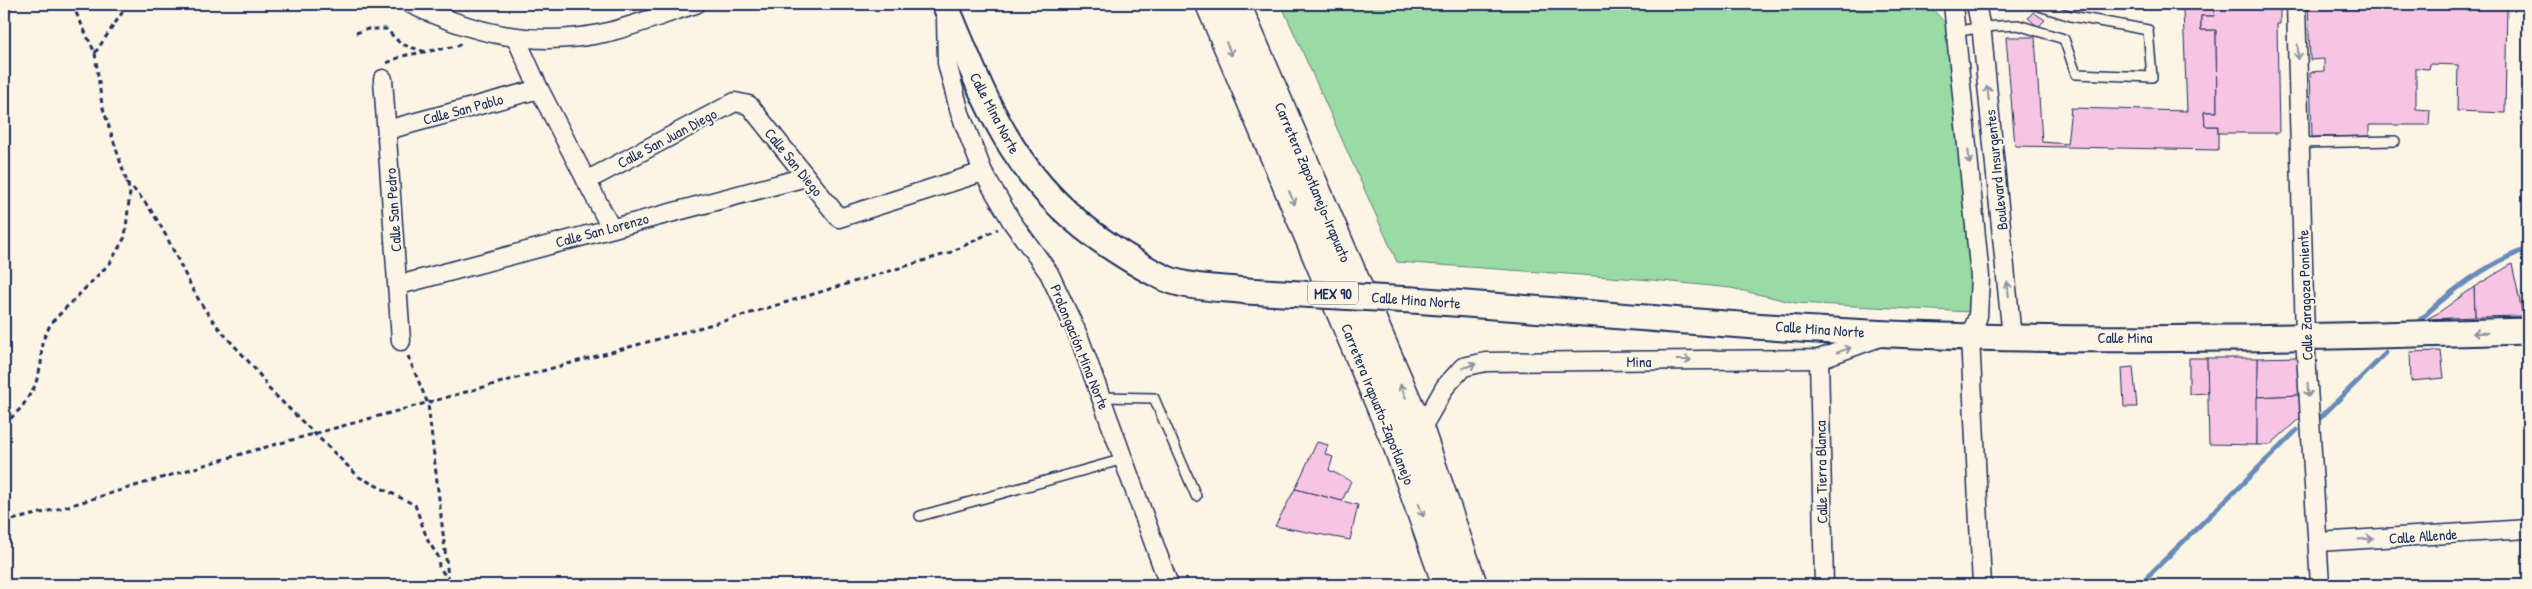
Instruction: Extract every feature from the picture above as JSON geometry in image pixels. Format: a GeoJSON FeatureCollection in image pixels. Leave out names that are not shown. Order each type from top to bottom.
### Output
{"type":"FeatureCollection","features":[{"type":"Feature","properties":{"kind":"highway","name":"Carretera Irapuato-Zapotlanejo"},"geometry":{"type":"LineString","coordinates":[[1210,4],[1398,447],[1447,585]]}},
{"type":"Feature","properties":{"kind":"highway","name":"Carretera Zapotlanejo-Irapuato"},"geometry":{"type":"LineString","coordinates":[[1236,4],[1420,431],[1473,585]]}},
{"type":"Feature","properties":{"kind":"street"},"geometry":{"type":"LineString","coordinates":[[411,4],[443,19],[482,32],[516,38],[558,38],[604,33],[696,4]]}},
{"type":"Feature","properties":{"kind":"street","name":"Prolongación Mina Norte"},"geometry":{"type":"LineString","coordinates":[[945,4],[947,63],[960,113],[984,172],[1012,222],[1049,273],[1079,337],[1169,585]]}},
{"type":"Feature","properties":{"kind":"street","name":"Calle Mina Norte"},"geometry":{"type":"LineString","coordinates":[[945,4],[985,99],[1009,145],[1041,188],[1084,228],[1129,259],[1168,280],[1246,290],[1970,337]]}},
{"type":"Feature","properties":{"kind":"street","name":"Boulevard Insurgentes"},"geometry":{"type":"LineString","coordinates":[[1953,4],[1980,277],[1978,316],[1970,337]]}},
{"type":"Feature","properties":{"kind":"street","name":"Boulevard Insurgentes"},"geometry":{"type":"LineString","coordinates":[[1976,4],[1981,27],[2012,338]]}},
{"type":"Feature","properties":{"kind":"street","name":"Calle Zaragoza Poniente"},"geometry":{"type":"LineString","coordinates":[[2296,4],[2305,337],[2320,585]]}},
{"type":"Feature","properties":{"kind":"street"},"geometry":{"type":"LineString","coordinates":[[516,38],[538,89],[611,228]]}},
{"type":"Feature","properties":{"kind":"street","name":"Calle San Pedro"},"geometry":{"type":"LineString","coordinates":[[384,79],[399,285],[401,341]]}},
{"type":"Feature","properties":{"kind":"street","name":"Calle San Pablo"},"geometry":{"type":"LineString","coordinates":[[387,130],[538,89]]}},
{"type":"Feature","properties":{"kind":"street","name":"Calle San Juan Diego"},"geometry":{"type":"LineString","coordinates":[[586,181],[735,102],[749,105]]}},
{"type":"Feature","properties":{"kind":"street","name":"Calle San Diego"},"geometry":{"type":"LineString","coordinates":[[749,105],[839,218],[984,172]]}},
{"type":"Feature","properties":{"kind":"street","name":"Calle San Lorenzo"},"geometry":{"type":"LineString","coordinates":[[399,285],[806,177]]}},
{"type":"Feature","properties":{"kind":"street","name":"Calle Mina"},"geometry":{"type":"LineString","coordinates":[[1970,337],[2305,337],[2528,332]]}},
{"type":"Feature","properties":{"kind":"street","name":"Mina"},"geometry":{"type":"LineString","coordinates":[[1420,431],[1445,387],[1463,367],[1486,362],[1819,359],[1889,333]]}},
{"type":"Feature","properties":{"kind":"street"},"geometry":{"type":"LineString","coordinates":[[1970,337],[1982,585]]}},
{"type":"Feature","properties":{"kind":"street","name":"Calle Tierra Blanca"},"geometry":{"type":"LineString","coordinates":[[1819,359],[1824,585]]}},
{"type":"Feature","properties":{"kind":"street","name":"Calle Allende"},"geometry":{"type":"LineString","coordinates":[[2318,542],[2528,529]]}},
{"type":"Feature","properties":{"kind":"lane"},"geometry":{"type":"LineString","coordinates":[[1956,32],[1981,27],[2018,25],[2064,39],[2076,74],[2152,76],[2148,30],[2071,16],[2033,4]]}},
{"type":"Feature","properties":{"kind":"lane"},"geometry":{"type":"LineString","coordinates":[[2300,143],[2395,141]]}},
{"type":"Feature","properties":{"kind":"lane"},"geometry":{"type":"LineString","coordinates":[[1101,397],[1154,398],[1196,496]]}},
{"type":"Feature","properties":{"kind":"lane"},"geometry":{"type":"LineString","coordinates":[[920,516],[1124,459]]}},
{"type":"Feature","properties":{"kind":"path"},"geometry":{"type":"LineString","coordinates":[[4,426],[22,407],[35,386],[40,365],[42,342],[51,323],[110,263],[126,237],[130,192],[102,106],[95,54],[72,4]]}},
{"type":"Feature","properties":{"kind":"path"},"geometry":{"type":"LineString","coordinates":[[95,54],[128,4]]}},
{"type":"Feature","properties":{"kind":"path"},"geometry":{"type":"LineString","coordinates":[[356,33],[386,29],[401,44],[426,52]]}},
{"type":"Feature","properties":{"kind":"path"},"geometry":{"type":"LineString","coordinates":[[384,79],[387,62],[402,56],[457,46],[482,32]]}},
{"type":"Feature","properties":{"kind":"path"},"geometry":{"type":"LineString","coordinates":[[126,182],[142,196],[161,224],[194,293],[211,318],[259,372],[269,389],[359,477],[395,493],[415,505],[428,541],[438,556],[439,567],[448,579]]}},
{"type":"Feature","properties":{"kind":"path"},"geometry":{"type":"LineString","coordinates":[[4,522],[65,507],[316,434],[731,319],[949,253],[1012,222]]}},
{"type":"Feature","properties":{"kind":"path"},"geometry":{"type":"LineString","coordinates":[[401,341],[428,404],[450,585]]}},
{"type":"Feature","properties":{"kind":"green space"},"geometry":{"type":"Polygon","coordinates":[[[1281,4],[1928,4],[1947,25],[1974,307],[1970,312],[1796,303],[1731,288],[1652,280],[1397,262],[1281,4]]]}},
{"type":"Feature","properties":{"kind":"building"},"geometry":{"type":"Polygon","coordinates":[[[2134,4],[2213,4],[2215,16],[2201,16],[2201,30],[2216,30],[2217,112],[2204,112],[2205,126],[2218,126],[2218,150],[2015,146],[2006,37],[2035,37],[2042,142],[2067,144],[2071,108],[2187,111],[2183,10],[2133,9],[2134,4]]]}},
{"type":"Feature","properties":{"kind":"building"},"geometry":{"type":"Polygon","coordinates":[[[2213,4],[2280,4],[2280,24],[2277,24],[2279,133],[2218,133],[2218,126],[2205,126],[2204,112],[2217,112],[2216,30],[2201,30],[2201,16],[2215,16],[2213,4]]]}},
{"type":"Feature","properties":{"kind":"building"},"geometry":{"type":"Polygon","coordinates":[[[2308,4],[2507,4],[2505,113],[2457,111],[2458,65],[2430,64],[2429,69],[2416,68],[2416,109],[2430,110],[2429,125],[2369,125],[2369,136],[2312,137],[2310,72],[2324,71],[2324,59],[2310,60],[2308,4]]]}},
{"type":"Feature","properties":{"kind":"building"},"geometry":{"type":"Polygon","coordinates":[[[2033,12],[2045,20],[2038,27],[2028,18],[2033,12]]]}},
{"type":"Feature","properties":{"kind":"building"},"geometry":{"type":"Polygon","coordinates":[[[2512,264],[2523,316],[2475,317],[2474,287],[2512,264]]]}},
{"type":"Feature","properties":{"kind":"building"},"geometry":{"type":"Polygon","coordinates":[[[2474,287],[2475,317],[2427,319],[2438,313],[2474,287]]]}},
{"type":"Feature","properties":{"kind":"building"},"geometry":{"type":"Polygon","coordinates":[[[2441,351],[2444,378],[2411,381],[2410,352],[2441,351]]]}},
{"type":"Feature","properties":{"kind":"building"},"geometry":{"type":"Polygon","coordinates":[[[2298,357],[2300,395],[2257,397],[2258,358],[2298,357]]]}},
{"type":"Feature","properties":{"kind":"building"},"geometry":{"type":"Polygon","coordinates":[[[2189,358],[2207,358],[2208,393],[2189,394],[2189,358]]]}},
{"type":"Feature","properties":{"kind":"building"},"geometry":{"type":"Polygon","coordinates":[[[2207,358],[2258,358],[2257,445],[2209,444],[2207,358]]]}},
{"type":"Feature","properties":{"kind":"building"},"geometry":{"type":"Polygon","coordinates":[[[2133,367],[2137,407],[2124,407],[2122,368],[2133,367]]]}},
{"type":"Feature","properties":{"kind":"building"},"geometry":{"type":"Polygon","coordinates":[[[2300,395],[2301,417],[2270,445],[2257,445],[2257,397],[2300,395]]]}},
{"type":"Feature","properties":{"kind":"building"},"geometry":{"type":"Polygon","coordinates":[[[1317,442],[1328,445],[1325,454],[1333,457],[1329,470],[1351,481],[1342,501],[1295,489],[1317,442]]]}},
{"type":"Feature","properties":{"kind":"building"},"geometry":{"type":"Polygon","coordinates":[[[1295,489],[1358,505],[1350,540],[1275,526],[1295,489]]]}},
{"type":"Feature","properties":{"kind":"waterway"},"geometry":{"type":"LineString","coordinates":[[2415,325],[2453,291],[2498,262],[2528,249]]}},
{"type":"Feature","properties":{"kind":"waterway"},"geometry":{"type":"LineString","coordinates":[[2320,418],[2386,353]]}},
{"type":"Feature","properties":{"kind":"waterway"},"geometry":{"type":"LineString","coordinates":[[2139,585],[2297,430]]}}]}
